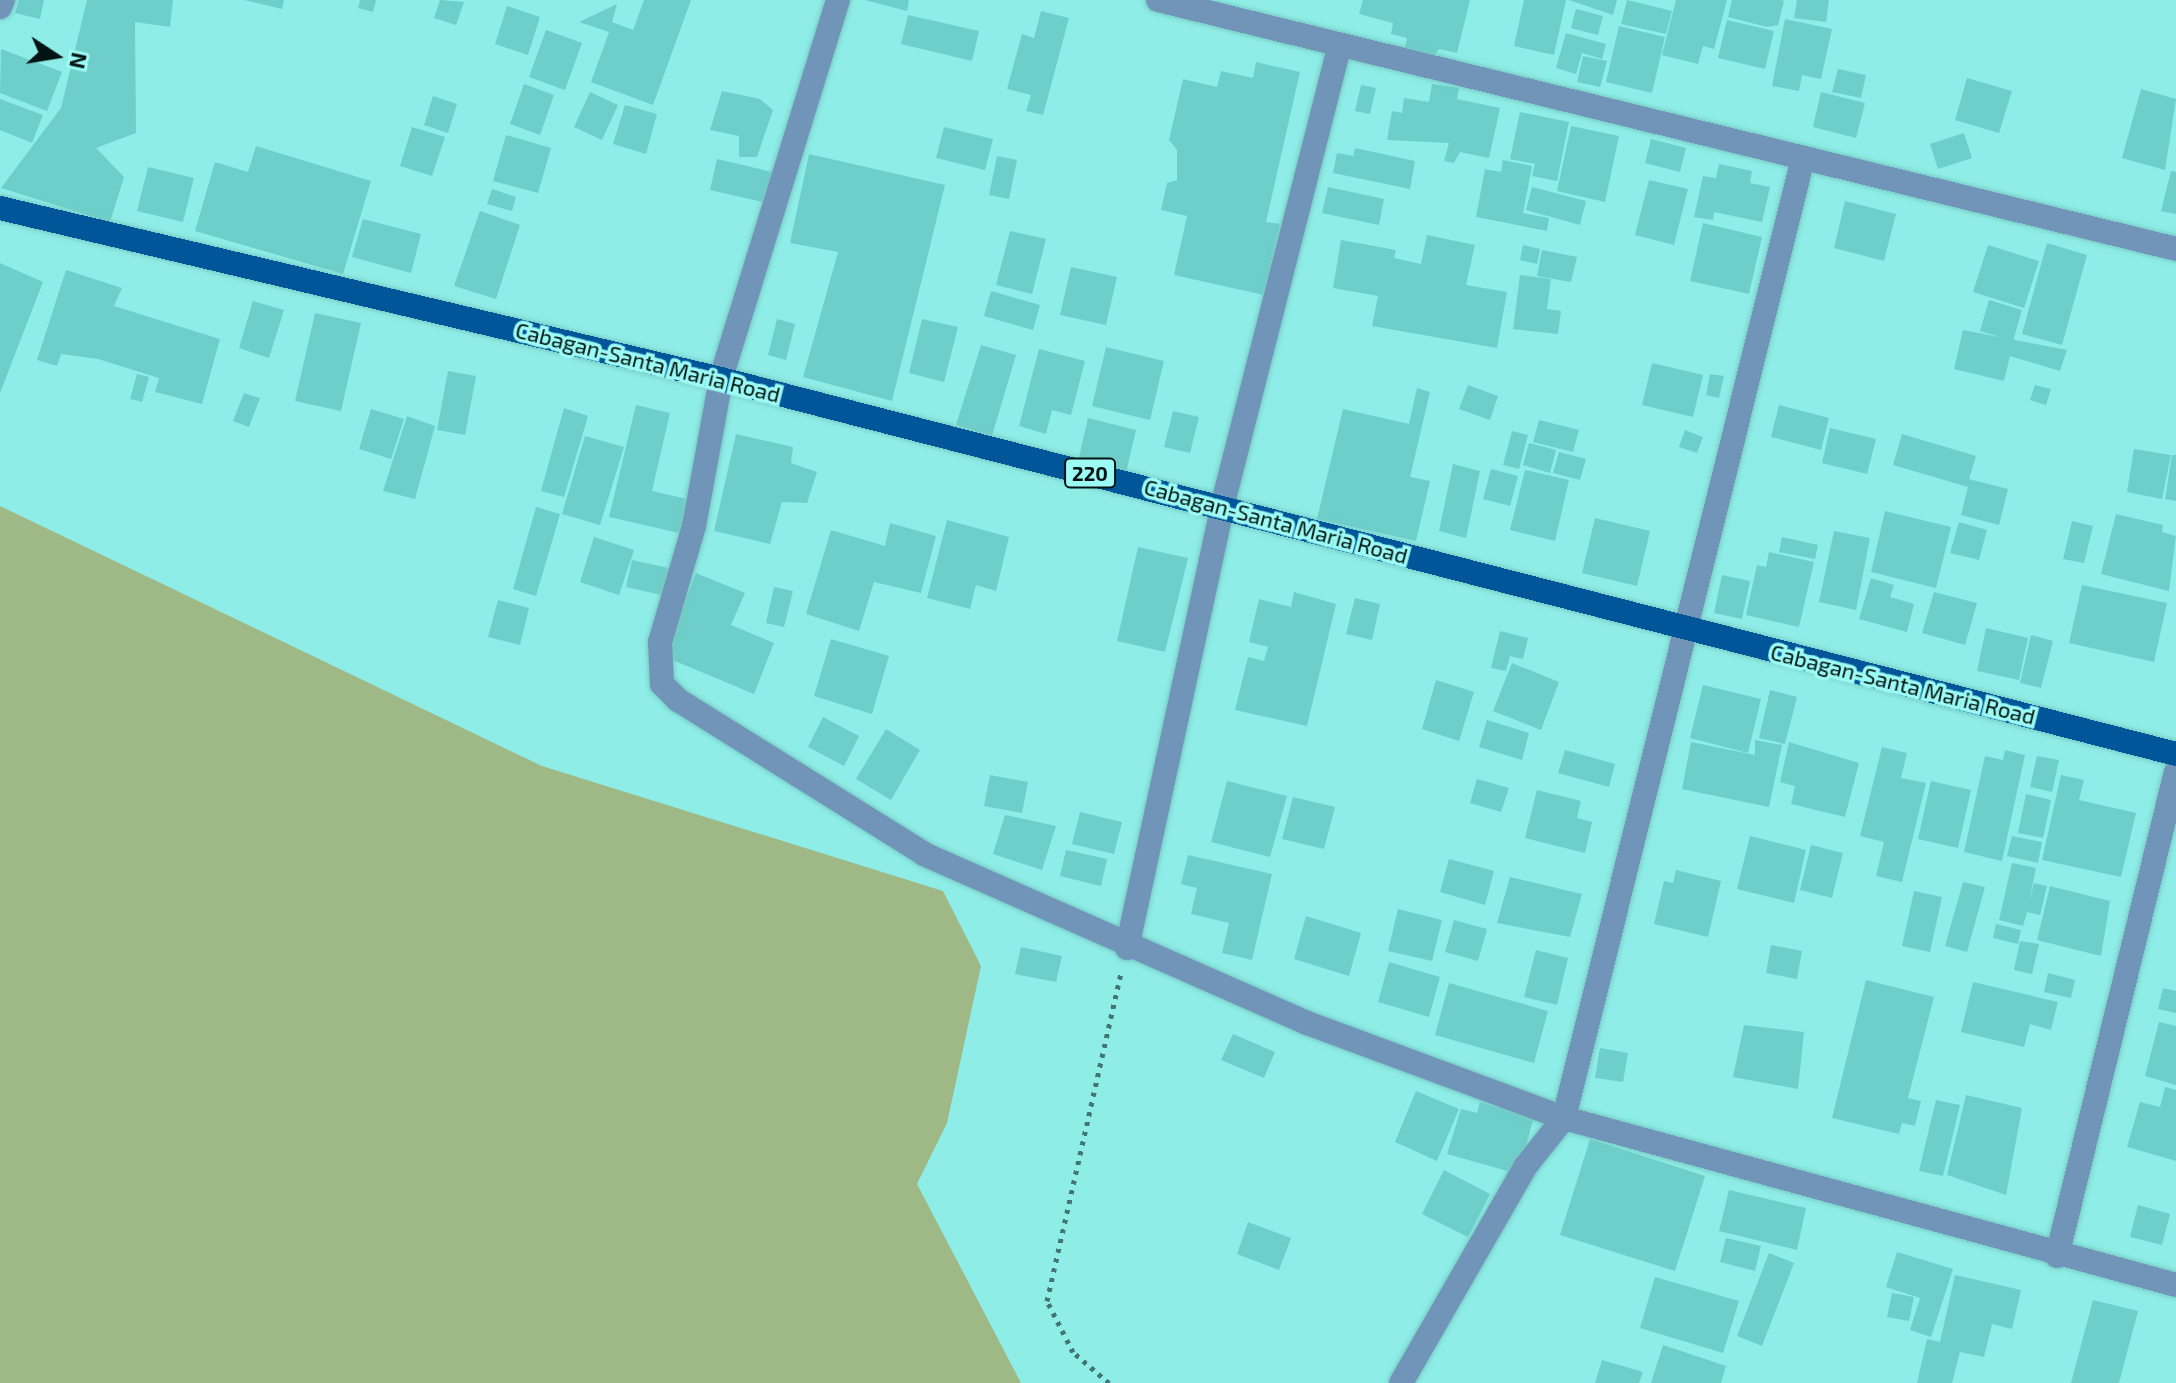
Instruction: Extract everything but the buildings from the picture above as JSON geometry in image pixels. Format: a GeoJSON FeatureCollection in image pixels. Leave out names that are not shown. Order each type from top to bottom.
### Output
{"type":"FeatureCollection","features":[{"type":"Feature","properties":{"kind":"main road","name":"Cabagan-Santa Maria Road"},"geometry":{"type":"LineString","coordinates":[[0,208],[721,379],[2176,754]]}},
{"type":"Feature","properties":{"kind":"street"},"geometry":{"type":"LineString","coordinates":[[0,7],[3,0]]}},
{"type":"Feature","properties":{"kind":"street"},"geometry":{"type":"LineString","coordinates":[[838,0],[721,379],[694,526],[660,642],[662,684],[781,770],[924,854],[1127,948],[1564,1118],[2057,1256],[2176,1285]]}},
{"type":"Feature","properties":{"kind":"street"},"geometry":{"type":"LineString","coordinates":[[1158,0],[2176,249]]}},
{"type":"Feature","properties":{"kind":"street"},"geometry":{"type":"LineString","coordinates":[[1127,948],[1222,507],[1340,45]]}},
{"type":"Feature","properties":{"kind":"street"},"geometry":{"type":"LineString","coordinates":[[1401,1383],[1525,1167],[1564,1118],[1803,158]]}},
{"type":"Feature","properties":{"kind":"street"},"geometry":{"type":"LineString","coordinates":[[2057,1256],[2176,772]]}},
{"type":"Feature","properties":{"kind":"path"},"geometry":{"type":"LineString","coordinates":[[1109,1383],[1073,1352],[1047,1301],[1127,948]]}},
{"type":"Feature","properties":{"kind":"green space"},"geometry":{"type":"Polygon","coordinates":[[[0,506],[542,766],[943,891],[981,966],[947,1123],[917,1184],[1021,1383],[0,1383],[0,506]]]}}]}
